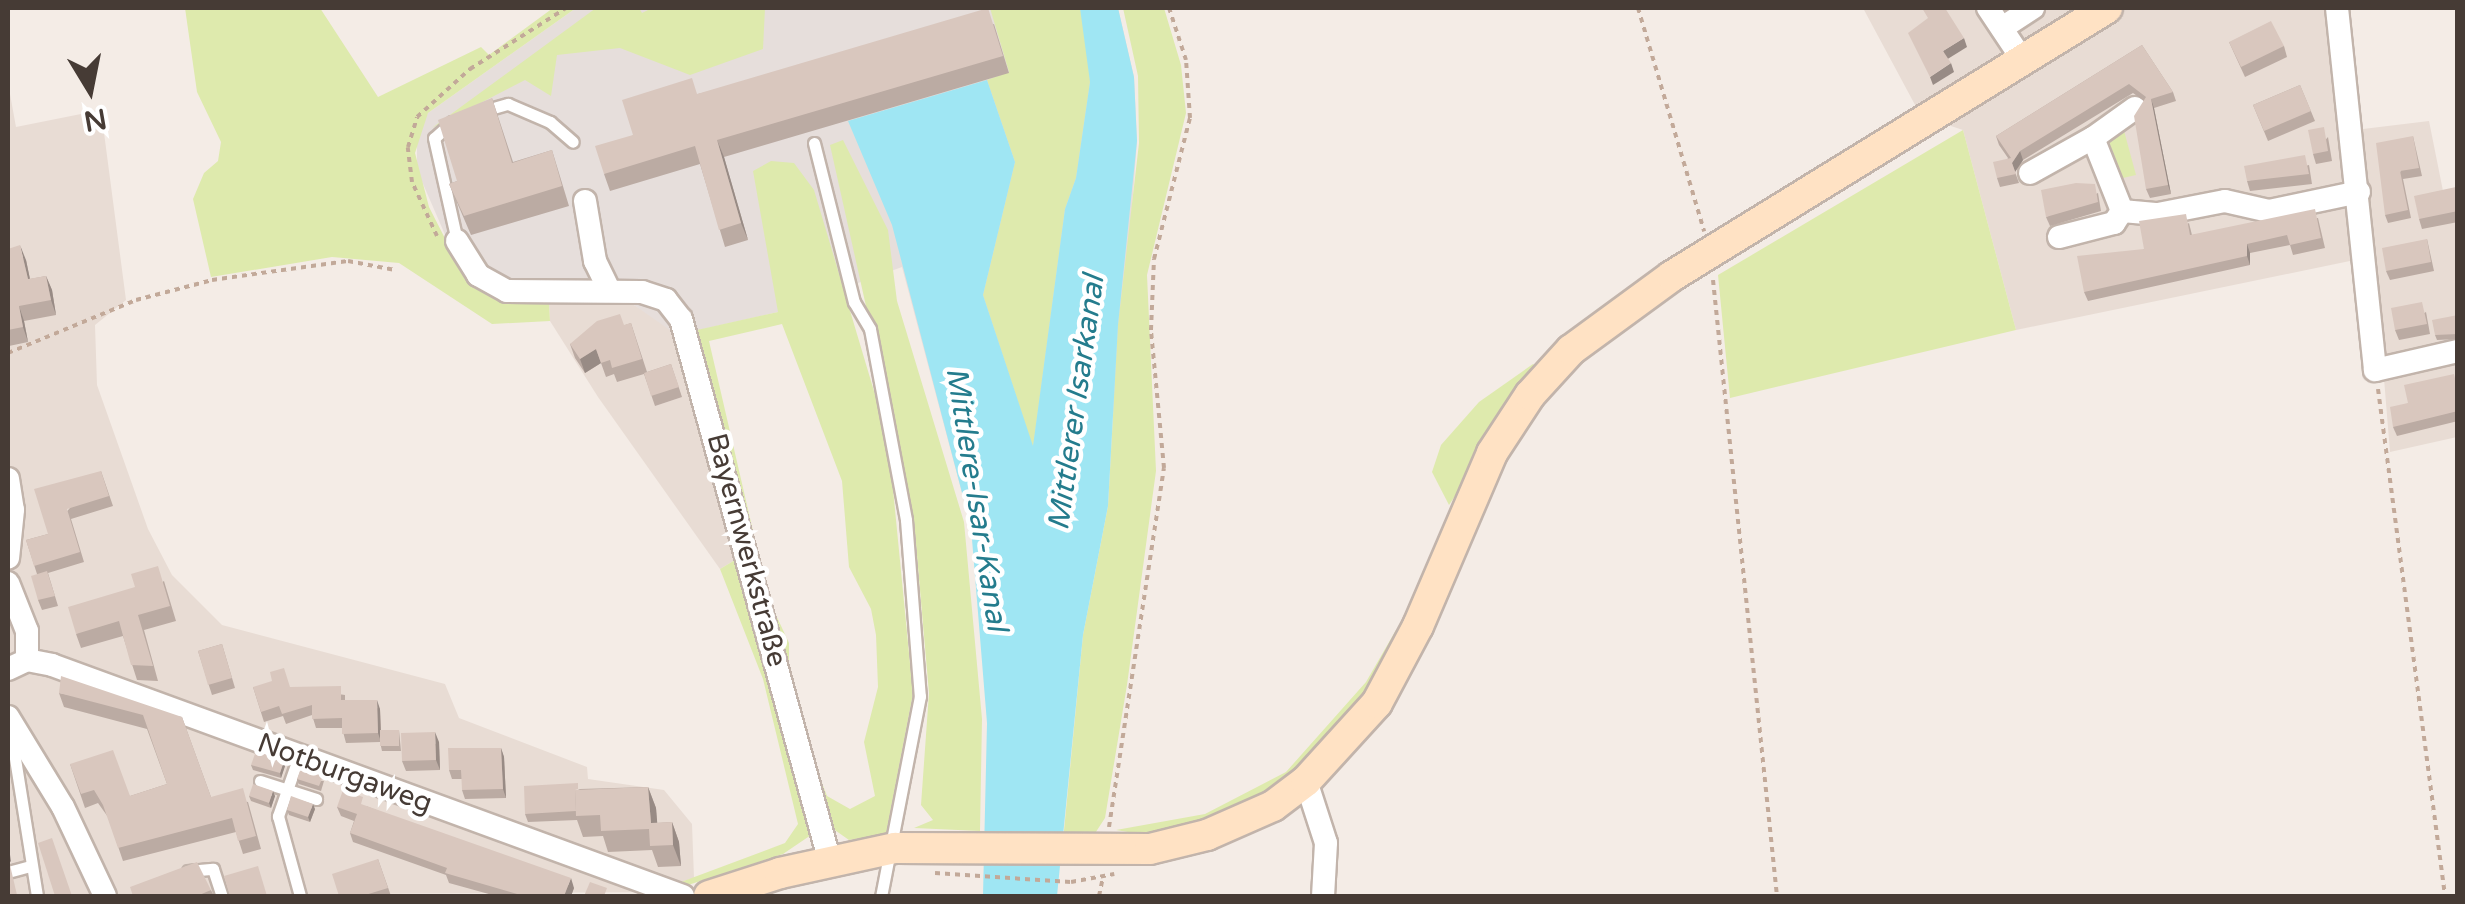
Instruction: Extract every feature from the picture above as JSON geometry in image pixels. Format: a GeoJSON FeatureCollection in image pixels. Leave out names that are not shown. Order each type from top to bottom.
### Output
{"type":"FeatureCollection","features":[{"type":"Feature","properties":{"kind":"street"},"geometry":{"type":"LineString","coordinates":[[1988,8],[2022,59]]}},
{"type":"Feature","properties":{"kind":"street"},"geometry":{"type":"LineString","coordinates":[[2002,28],[2033,8]]}},
{"type":"Feature","properties":{"kind":"street"},"geometry":{"type":"LineString","coordinates":[[2337,8],[2375,370],[2458,352]]}},
{"type":"Feature","properties":{"kind":"street"},"geometry":{"type":"LineString","coordinates":[[1975,94],[2022,59],[2104,9]]}},
{"type":"Feature","properties":{"kind":"street"},"geometry":{"type":"LineString","coordinates":[[709,896],[895,848],[1104,864],[1207,834],[1273,806],[1306,781],[1377,703],[1418,626],[1478,479],[1530,395],[1599,326],[1711,261],[1975,94],[2063,45],[2104,9]]}},
{"type":"Feature","properties":{"kind":"street"},"geometry":{"type":"LineString","coordinates":[[2030,173],[2094,138],[2135,108]]}},
{"type":"Feature","properties":{"kind":"street"},"geometry":{"type":"LineString","coordinates":[[2094,138],[2122,211]]}},
{"type":"Feature","properties":{"kind":"street"},"geometry":{"type":"LineString","coordinates":[[2122,211],[2158,214],[2225,201],[2268,212],[2359,192]]}},
{"type":"Feature","properties":{"kind":"street"},"geometry":{"type":"LineString","coordinates":[[585,201],[585,226],[610,290]]}},
{"type":"Feature","properties":{"kind":"street"},"geometry":{"type":"LineString","coordinates":[[2059,236],[2114,223],[2122,211]]}},
{"type":"Feature","properties":{"kind":"street","name":"Bayernwerkstraße"},"geometry":{"type":"LineString","coordinates":[[460,248],[478,275],[507,292],[610,290],[666,300],[693,348],[830,862]]}},
{"type":"Feature","properties":{"kind":"street"},"geometry":{"type":"LineString","coordinates":[[8,478],[8,558]]}},
{"type":"Feature","properties":{"kind":"street"},"geometry":{"type":"LineString","coordinates":[[8,584],[27,631],[17,664]]}},
{"type":"Feature","properties":{"kind":"street","name":"Notburgaweg"},"geometry":{"type":"LineString","coordinates":[[17,664],[299,756],[683,896]]}},
{"type":"Feature","properties":{"kind":"street"},"geometry":{"type":"LineString","coordinates":[[12,725],[63,806],[105,896]]}},
{"type":"Feature","properties":{"kind":"street"},"geometry":{"type":"LineString","coordinates":[[1306,781],[1326,843],[1324,896]]}},
{"type":"Feature","properties":{"kind":"lane"},"geometry":{"type":"LineString","coordinates":[[460,248],[439,180],[434,138],[444,126],[508,104],[550,122],[573,142]]}},
{"type":"Feature","properties":{"kind":"lane"},"geometry":{"type":"LineString","coordinates":[[814,143],[854,302],[870,328],[906,520],[920,696],[895,848],[881,896]]}},
{"type":"Feature","properties":{"kind":"lane"},"geometry":{"type":"LineString","coordinates":[[12,725],[34,850],[30,866],[37,896]]}},
{"type":"Feature","properties":{"kind":"lane"},"geometry":{"type":"LineString","coordinates":[[299,756],[278,816],[300,896]]}},
{"type":"Feature","properties":{"kind":"lane"},"geometry":{"type":"LineString","coordinates":[[260,781],[316,799]]}},
{"type":"Feature","properties":{"kind":"lane"},"geometry":{"type":"LineString","coordinates":[[175,876],[206,865],[222,896]]}},
{"type":"Feature","properties":{"kind":"lane"},"geometry":{"type":"LineString","coordinates":[[8,872],[30,866]]}},
{"type":"Feature","properties":{"kind":"path"},"geometry":{"type":"LineString","coordinates":[[460,248],[445,251],[412,182],[408,148],[417,118],[470,69],[566,8]]}},
{"type":"Feature","properties":{"kind":"path"},"geometry":{"type":"LineString","coordinates":[[1099,896],[1164,468],[1150,330],[1154,259],[1190,118],[1186,60],[1169,8]]}},
{"type":"Feature","properties":{"kind":"path"},"geometry":{"type":"LineString","coordinates":[[1638,8],[1711,261],[1777,896]]}},
{"type":"Feature","properties":{"kind":"path"},"geometry":{"type":"LineString","coordinates":[[1696,281],[1711,261]]}},
{"type":"Feature","properties":{"kind":"path"},"geometry":{"type":"LineString","coordinates":[[8,353],[136,300],[198,283],[300,264],[348,262],[395,270]]}},
{"type":"Feature","properties":{"kind":"path"},"geometry":{"type":"LineString","coordinates":[[2375,370],[2446,896]]}},
{"type":"Feature","properties":{"kind":"path"},"geometry":{"type":"LineString","coordinates":[[965,878],[1071,882],[1104,864]]}},
{"type":"Feature","properties":{"kind":"shaded area"},"geometry":{"type":"Polygon","coordinates":[[[576,8],[1118,8],[1134,77],[1137,141],[1117,409],[971,527],[902,267],[778,312],[677,335],[634,305],[513,300],[456,260],[417,170],[417,133],[428,113],[576,8]]]}},
{"type":"Feature","properties":{"kind":"shaded area"},"geometry":{"type":"Polygon","coordinates":[[[1863,8],[2348,8],[2363,129],[2429,121],[2443,191],[2457,188],[2457,437],[2390,452],[2374,256],[2016,330],[1963,130],[1921,116],[1863,8]]]}},
{"type":"Feature","properties":{"kind":"shaded area"},"geometry":{"type":"Polygon","coordinates":[[[8,83],[16,127],[101,110],[126,300],[95,325],[97,385],[148,529],[172,575],[222,625],[445,684],[459,718],[587,767],[588,779],[664,790],[692,824],[694,878],[681,882],[685,892],[8,896],[8,83]]]}},
{"type":"Feature","properties":{"kind":"shaded area"},"geometry":{"type":"Polygon","coordinates":[[[549,304],[634,305],[674,329],[740,557],[720,569],[598,397],[550,321],[549,304]]]}},
{"type":"Feature","properties":{"kind":"green space"},"geometry":{"type":"Polygon","coordinates":[[[185,8],[320,8],[378,97],[481,47],[489,55],[553,8],[576,8],[428,113],[415,153],[429,207],[456,260],[513,300],[549,304],[550,321],[492,324],[399,263],[332,257],[211,277],[193,199],[204,173],[218,161],[221,142],[197,92],[185,8]]]}},
{"type":"Feature","properties":{"kind":"green space"},"geometry":{"type":"Polygon","coordinates":[[[596,8],[639,8],[642,13],[652,8],[765,8],[763,49],[690,75],[620,48],[557,55],[551,96],[525,80],[432,128],[596,8]]]}},
{"type":"Feature","properties":{"kind":"green space"},"geometry":{"type":"Polygon","coordinates":[[[990,8],[1080,8],[1086,29],[1090,82],[1076,178],[1065,209],[1033,448],[983,295],[1015,162],[987,80],[1009,72],[990,8]]]}},
{"type":"Feature","properties":{"kind":"green space"},"geometry":{"type":"Polygon","coordinates":[[[1123,8],[1164,8],[1181,65],[1186,113],[1147,275],[1156,471],[1105,818],[1090,841],[1063,841],[1083,635],[1108,506],[1118,325],[1139,143],[1138,76],[1123,8]]]}},
{"type":"Feature","properties":{"kind":"green space"},"geometry":{"type":"Polygon","coordinates":[[[2123,127],[2136,175],[2114,180],[2105,146],[2123,127]]]}},
{"type":"Feature","properties":{"kind":"green space"},"geometry":{"type":"Polygon","coordinates":[[[1963,130],[2016,330],[1730,398],[1718,275],[1963,130]]]}},
{"type":"Feature","properties":{"kind":"green space"},"geometry":{"type":"Polygon","coordinates":[[[843,140],[888,230],[897,301],[964,522],[982,719],[980,831],[914,828],[933,820],[921,805],[929,693],[914,521],[830,145],[843,140]]]}},
{"type":"Feature","properties":{"kind":"green space"},"geometry":{"type":"Polygon","coordinates":[[[771,161],[794,163],[814,190],[888,438],[913,694],[886,834],[849,840],[829,826],[697,330],[778,312],[753,171],[771,161]],[[782,324],[709,341],[769,600],[789,643],[789,672],[812,757],[827,796],[850,809],[875,796],[864,742],[878,687],[871,609],[849,567],[842,481],[782,324]]]}},
{"type":"Feature","properties":{"kind":"green space"},"geometry":{"type":"Polygon","coordinates":[[[1533,364],[1540,370],[1449,505],[1432,472],[1441,445],[1479,402],[1533,364]]]}},
{"type":"Feature","properties":{"kind":"green space"},"geometry":{"type":"Polygon","coordinates":[[[740,557],[814,833],[783,854],[685,886],[681,882],[785,843],[798,824],[763,679],[720,569],[740,557]]]}},
{"type":"Feature","properties":{"kind":"green space"},"geometry":{"type":"Polygon","coordinates":[[[1396,630],[1401,634],[1359,711],[1289,781],[1215,820],[1152,836],[1116,830],[1205,814],[1286,772],[1366,682],[1396,630]]]}},
{"type":"Feature","properties":{"kind":"water"},"geometry":{"type":"Polygon","coordinates":[[[1080,8],[1118,8],[1134,77],[1137,141],[1118,325],[1108,506],[1083,635],[1057,896],[983,896],[987,723],[971,527],[892,225],[848,121],[987,80],[1015,162],[983,295],[1033,446],[1065,209],[1076,178],[1090,82],[1080,8]]]}},
{"type":"Feature","properties":{"kind":"building"},"geometry":{"type":"Polygon","coordinates":[[[988,8],[1003,56],[717,140],[741,223],[719,230],[695,146],[604,174],[595,146],[633,135],[622,100],[692,78],[697,94],[988,8]]]}},
{"type":"Feature","properties":{"kind":"building"},"geometry":{"type":"Polygon","coordinates":[[[1922,8],[1945,8],[1964,38],[1943,51],[1951,63],[1930,77],[1908,33],[1928,18],[1922,8]]]}},
{"type":"Feature","properties":{"kind":"building"},"geometry":{"type":"Polygon","coordinates":[[[2271,21],[2284,46],[2241,67],[2229,42],[2271,21]]]}},
{"type":"Feature","properties":{"kind":"building"},"geometry":{"type":"Polygon","coordinates":[[[2142,45],[2173,92],[2151,99],[2168,185],[2146,189],[2134,116],[2146,97],[2129,84],[2020,151],[2012,163],[2016,174],[1997,178],[1993,162],[2011,158],[1996,136],[2142,45]]]}},
{"type":"Feature","properties":{"kind":"building"},"geometry":{"type":"Polygon","coordinates":[[[2300,85],[2311,111],[2264,131],[2253,105],[2300,85]]]}},
{"type":"Feature","properties":{"kind":"building"},"geometry":{"type":"Polygon","coordinates":[[[492,98],[512,163],[552,150],[562,186],[464,216],[449,184],[457,181],[438,120],[492,98]]]}},
{"type":"Feature","properties":{"kind":"building"},"geometry":{"type":"Polygon","coordinates":[[[2324,127],[2328,151],[2313,154],[2308,130],[2324,127]]]}},
{"type":"Feature","properties":{"kind":"building"},"geometry":{"type":"Polygon","coordinates":[[[2413,136],[2419,168],[2400,171],[2408,210],[2385,215],[2376,143],[2413,136]]]}},
{"type":"Feature","properties":{"kind":"building"},"geometry":{"type":"Polygon","coordinates":[[[2305,155],[2309,174],[2247,181],[2244,166],[2305,155]]]}},
{"type":"Feature","properties":{"kind":"building"},"geometry":{"type":"Polygon","coordinates":[[[2076,183],[2095,184],[2098,202],[2046,217],[2041,190],[2076,183]]]}},
{"type":"Feature","properties":{"kind":"building"},"geometry":{"type":"Polygon","coordinates":[[[2456,187],[2458,211],[2419,219],[2414,196],[2456,187]]]}},
{"type":"Feature","properties":{"kind":"building"},"geometry":{"type":"Polygon","coordinates":[[[2315,209],[2321,238],[2290,245],[2287,235],[2247,244],[2247,256],[2084,292],[2077,256],[2144,249],[2139,221],[2186,214],[2190,235],[2315,209]]]}},
{"type":"Feature","properties":{"kind":"building"},"geometry":{"type":"Polygon","coordinates":[[[2427,239],[2431,262],[2386,271],[2382,248],[2427,239]]]}},
{"type":"Feature","properties":{"kind":"building"},"geometry":{"type":"Polygon","coordinates":[[[20,245],[28,279],[46,276],[51,300],[19,306],[23,327],[8,330],[8,249],[20,245]]]}},
{"type":"Feature","properties":{"kind":"building"},"geometry":{"type":"Polygon","coordinates":[[[2422,302],[2427,324],[2395,330],[2391,308],[2422,302]]]}},
{"type":"Feature","properties":{"kind":"building"},"geometry":{"type":"Polygon","coordinates":[[[620,314],[624,325],[631,323],[642,359],[612,368],[610,360],[601,363],[596,349],[580,359],[570,344],[597,321],[620,314]]]}},
{"type":"Feature","properties":{"kind":"building"},"geometry":{"type":"Polygon","coordinates":[[[2458,315],[2458,334],[2435,335],[2432,320],[2458,315]]]}},
{"type":"Feature","properties":{"kind":"building"},"geometry":{"type":"Polygon","coordinates":[[[671,364],[679,387],[651,396],[644,373],[671,364]]]}},
{"type":"Feature","properties":{"kind":"building"},"geometry":{"type":"Polygon","coordinates":[[[2454,374],[2458,411],[2393,427],[2390,407],[2408,403],[2404,385],[2454,374]]]}},
{"type":"Feature","properties":{"kind":"building"},"geometry":{"type":"Polygon","coordinates":[[[101,471],[109,496],[67,509],[80,552],[34,566],[26,540],[48,534],[34,489],[101,471]]]}},
{"type":"Feature","properties":{"kind":"building"},"geometry":{"type":"Polygon","coordinates":[[[158,566],[170,606],[138,615],[153,666],[131,665],[119,621],[76,634],[68,607],[135,587],[131,574],[158,566]]]}},
{"type":"Feature","properties":{"kind":"building"},"geometry":{"type":"Polygon","coordinates":[[[47,571],[55,596],[38,600],[31,576],[47,571]]]}},
{"type":"Feature","properties":{"kind":"building"},"geometry":{"type":"Polygon","coordinates":[[[222,644],[232,678],[208,685],[198,651],[222,644]]]}},
{"type":"Feature","properties":{"kind":"building"},"geometry":{"type":"Polygon","coordinates":[[[284,668],[290,687],[341,686],[341,700],[377,700],[378,733],[342,734],[342,718],[312,719],[312,705],[282,714],[279,706],[261,712],[253,687],[272,681],[270,672],[284,668]]]}},
{"type":"Feature","properties":{"kind":"building"},"geometry":{"type":"Polygon","coordinates":[[[61,676],[182,717],[211,797],[243,788],[256,836],[238,841],[232,818],[118,848],[103,805],[94,790],[81,794],[70,764],[113,750],[130,796],[167,784],[143,715],[59,693],[61,676]]]}},
{"type":"Feature","properties":{"kind":"building"},"geometry":{"type":"Polygon","coordinates":[[[380,730],[399,730],[399,746],[380,746],[380,730]]]}},
{"type":"Feature","properties":{"kind":"building"},"geometry":{"type":"Polygon","coordinates":[[[435,732],[436,760],[402,761],[401,733],[435,732]]]}},
{"type":"Feature","properties":{"kind":"building"},"geometry":{"type":"Polygon","coordinates":[[[448,748],[501,748],[503,789],[462,790],[461,770],[449,770],[448,748]]]}},
{"type":"Feature","properties":{"kind":"building"},"geometry":{"type":"Polygon","coordinates":[[[256,751],[284,761],[280,773],[251,765],[256,751]]]}},
{"type":"Feature","properties":{"kind":"building"},"geometry":{"type":"Polygon","coordinates":[[[301,768],[323,776],[319,786],[297,779],[301,768]]]}},
{"type":"Feature","properties":{"kind":"building"},"geometry":{"type":"Polygon","coordinates":[[[578,783],[576,811],[525,814],[524,786],[578,783]]]}},
{"type":"Feature","properties":{"kind":"building"},"geometry":{"type":"Polygon","coordinates":[[[253,784],[273,791],[269,803],[249,796],[253,784]]]}},
{"type":"Feature","properties":{"kind":"building"},"geometry":{"type":"Polygon","coordinates":[[[648,787],[651,823],[672,822],[673,845],[650,846],[649,829],[601,831],[600,815],[576,816],[575,790],[648,787]]]}},
{"type":"Feature","properties":{"kind":"building"},"geometry":{"type":"Polygon","coordinates":[[[343,790],[363,797],[361,804],[571,878],[564,896],[524,896],[445,873],[447,868],[350,833],[357,814],[337,807],[343,790]]]}},
{"type":"Feature","properties":{"kind":"building"},"geometry":{"type":"Polygon","coordinates":[[[291,796],[313,804],[308,817],[287,810],[291,796]]]}},
{"type":"Feature","properties":{"kind":"building"},"geometry":{"type":"Polygon","coordinates":[[[52,838],[72,896],[55,896],[38,843],[52,838]]]}},
{"type":"Feature","properties":{"kind":"building"},"geometry":{"type":"Polygon","coordinates":[[[378,859],[388,888],[362,896],[339,896],[332,874],[378,859]]]}},
{"type":"Feature","properties":{"kind":"building"},"geometry":{"type":"Polygon","coordinates":[[[197,862],[211,890],[197,896],[133,896],[130,887],[197,862]]]}},
{"type":"Feature","properties":{"kind":"building"},"geometry":{"type":"Polygon","coordinates":[[[10,865],[17,895],[8,896],[10,865]]]}},
{"type":"Feature","properties":{"kind":"building"},"geometry":{"type":"Polygon","coordinates":[[[258,866],[267,896],[230,896],[224,876],[258,866]]]}},
{"type":"Feature","properties":{"kind":"building"},"geometry":{"type":"Polygon","coordinates":[[[590,882],[607,888],[604,896],[584,896],[590,882]]]}},
{"type":"Feature","properties":{"kind":"water label","name":"Mittlerer Isarkanal"},"geometry":{"type":"Point","coordinates":[1077,403]}},
{"type":"Feature","properties":{"kind":"water label","name":"Mittlere-Isar-Kanal"},"geometry":{"type":"Point","coordinates":[976,499]}}]}
